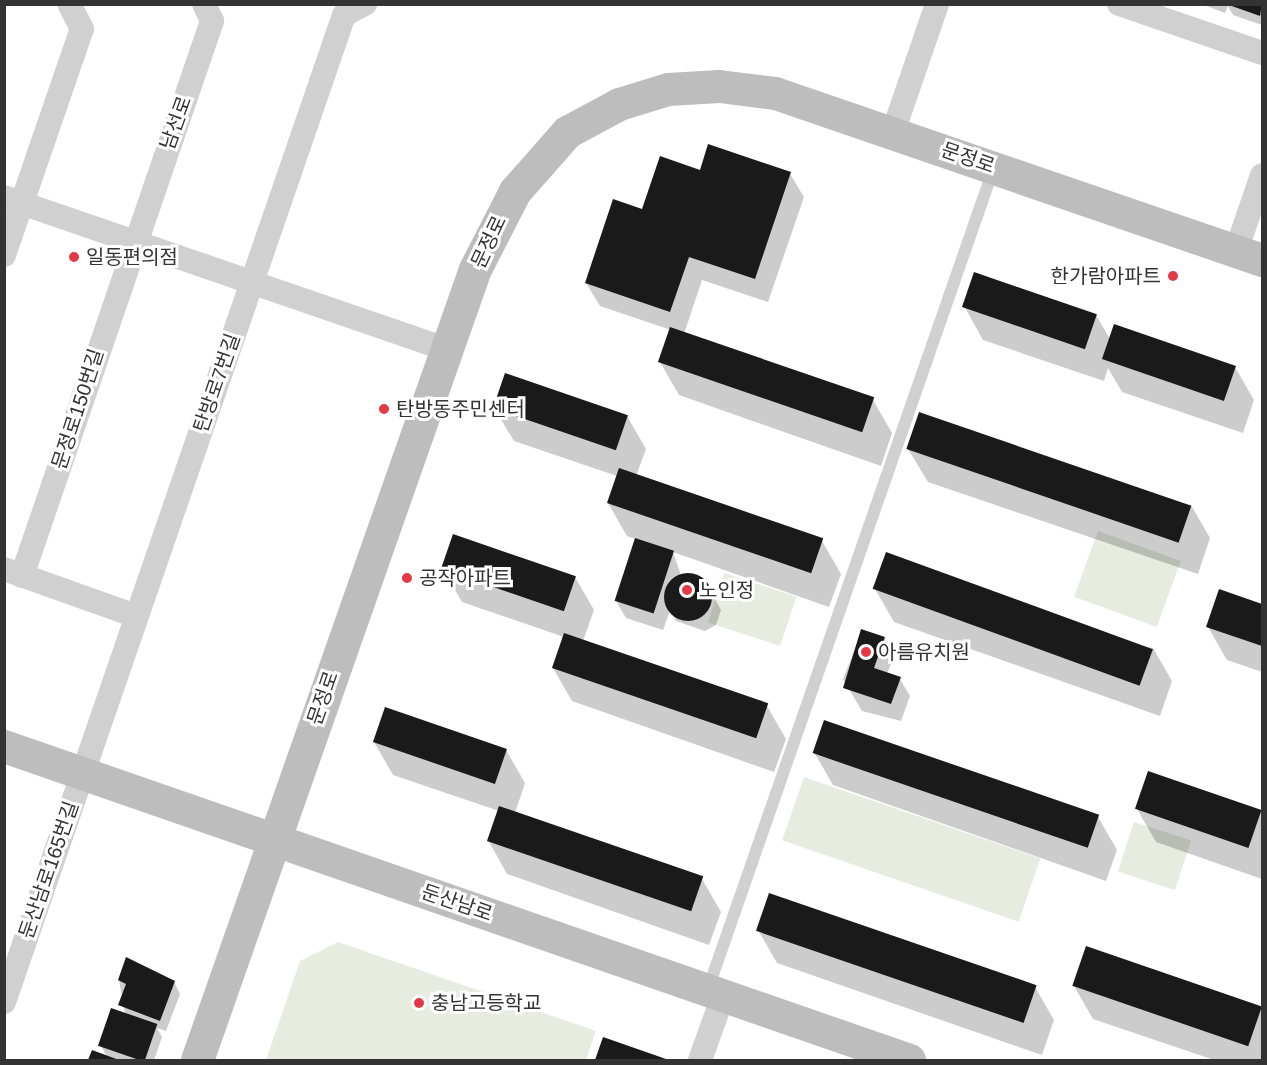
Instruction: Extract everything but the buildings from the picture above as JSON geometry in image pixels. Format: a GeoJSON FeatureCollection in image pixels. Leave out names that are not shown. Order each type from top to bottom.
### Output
{"type":"FeatureCollection","features":[{"type":"Feature","properties":{"kind":"main road","name":"문정로"},"geometry":{"type":"LineString","coordinates":[[197,1060],[445,349],[501,214],[548,149],[592,116],[668,89],[719,86],[775,93],[1249,256]]}},
{"type":"Feature","properties":{"kind":"main road","name":"둔산남로"},"geometry":{"type":"LineString","coordinates":[[4,746],[909,1060]]}},
{"type":"Feature","properties":{"kind":"street"},"geometry":{"type":"LineString","coordinates":[[4,255],[13,200],[82,28],[69,4]]}},
{"type":"Feature","properties":{"kind":"street","name":"남선로"},"geometry":{"type":"LineString","coordinates":[[134,242],[212,21],[204,4]]}},
{"type":"Feature","properties":{"kind":"street","name":"탄방로7번길"},"geometry":{"type":"LineString","coordinates":[[82,773],[251,284],[341,10],[365,4]]}},
{"type":"Feature","properties":{"kind":"street"},"geometry":{"type":"LineString","coordinates":[[893,132],[937,4]]}},
{"type":"Feature","properties":{"kind":"street"},"geometry":{"type":"LineString","coordinates":[[1119,4],[1263,53]]}},
{"type":"Feature","properties":{"kind":"street"},"geometry":{"type":"LineString","coordinates":[[1249,256],[1263,175]]}},
{"type":"Feature","properties":{"kind":"street"},"geometry":{"type":"LineString","coordinates":[[13,200],[251,284],[445,349]]}},
{"type":"Feature","properties":{"kind":"street","name":"문정로150번길"},"geometry":{"type":"LineString","coordinates":[[13,572],[134,242]]}},
{"type":"Feature","properties":{"kind":"street"},"geometry":{"type":"LineString","coordinates":[[13,572],[136,616]]}},
{"type":"Feature","properties":{"kind":"street","name":"둔산남로165번길"},"geometry":{"type":"LineString","coordinates":[[4,1002],[13,947],[82,773]]}},
{"type":"Feature","properties":{"kind":"street"},"geometry":{"type":"LineString","coordinates":[[700,1060],[715,993]]}},
{"type":"Feature","properties":{"kind":"lane"},"geometry":{"type":"LineString","coordinates":[[715,993],[994,167]]}},
{"type":"Feature","properties":{"kind":"shaded area"},"geometry":{"type":"Polygon","coordinates":[[[1098,531],[1181,561],[1157,627],[1074,597],[1098,531]]]}},
{"type":"Feature","properties":{"kind":"shaded area"},"geometry":{"type":"Polygon","coordinates":[[[724,573],[796,596],[780,646],[708,622],[724,573]]]}},
{"type":"Feature","properties":{"kind":"shaded area"},"geometry":{"type":"Polygon","coordinates":[[[804,777],[1040,858],[1019,922],[782,840],[804,777]]]}},
{"type":"Feature","properties":{"kind":"shaded area"},"geometry":{"type":"Polygon","coordinates":[[[1134,822],[1191,841],[1175,890],[1118,871],[1134,822]]]}},
{"type":"Feature","properties":{"kind":"shaded area","name":"충남고등학교"},"geometry":{"type":"Polygon","coordinates":[[[338,942],[596,1031],[586,1060],[266,1060],[300,961],[338,942]]]}},
{"type":"Feature","properties":{"kind":"place","name":"일동편의점"},"geometry":{"type":"Point","coordinates":[74,257]}},
{"type":"Feature","properties":{"kind":"place","name":"한가람아파트"},"geometry":{"type":"Point","coordinates":[1173,276]}},
{"type":"Feature","properties":{"kind":"place","name":"탄방동주민센터"},"geometry":{"type":"Point","coordinates":[384,409]}},
{"type":"Feature","properties":{"kind":"place","name":"공작아파트"},"geometry":{"type":"Point","coordinates":[407,578]}},
{"type":"Feature","properties":{"kind":"place","name":"노인정"},"geometry":{"type":"Point","coordinates":[687,590]}},
{"type":"Feature","properties":{"kind":"place","name":"아름유치원"},"geometry":{"type":"Point","coordinates":[866,652]}},
{"type":"Feature","properties":{"kind":"place","name":"충남고등학교"},"geometry":{"type":"Point","coordinates":[419,1003]}}]}
